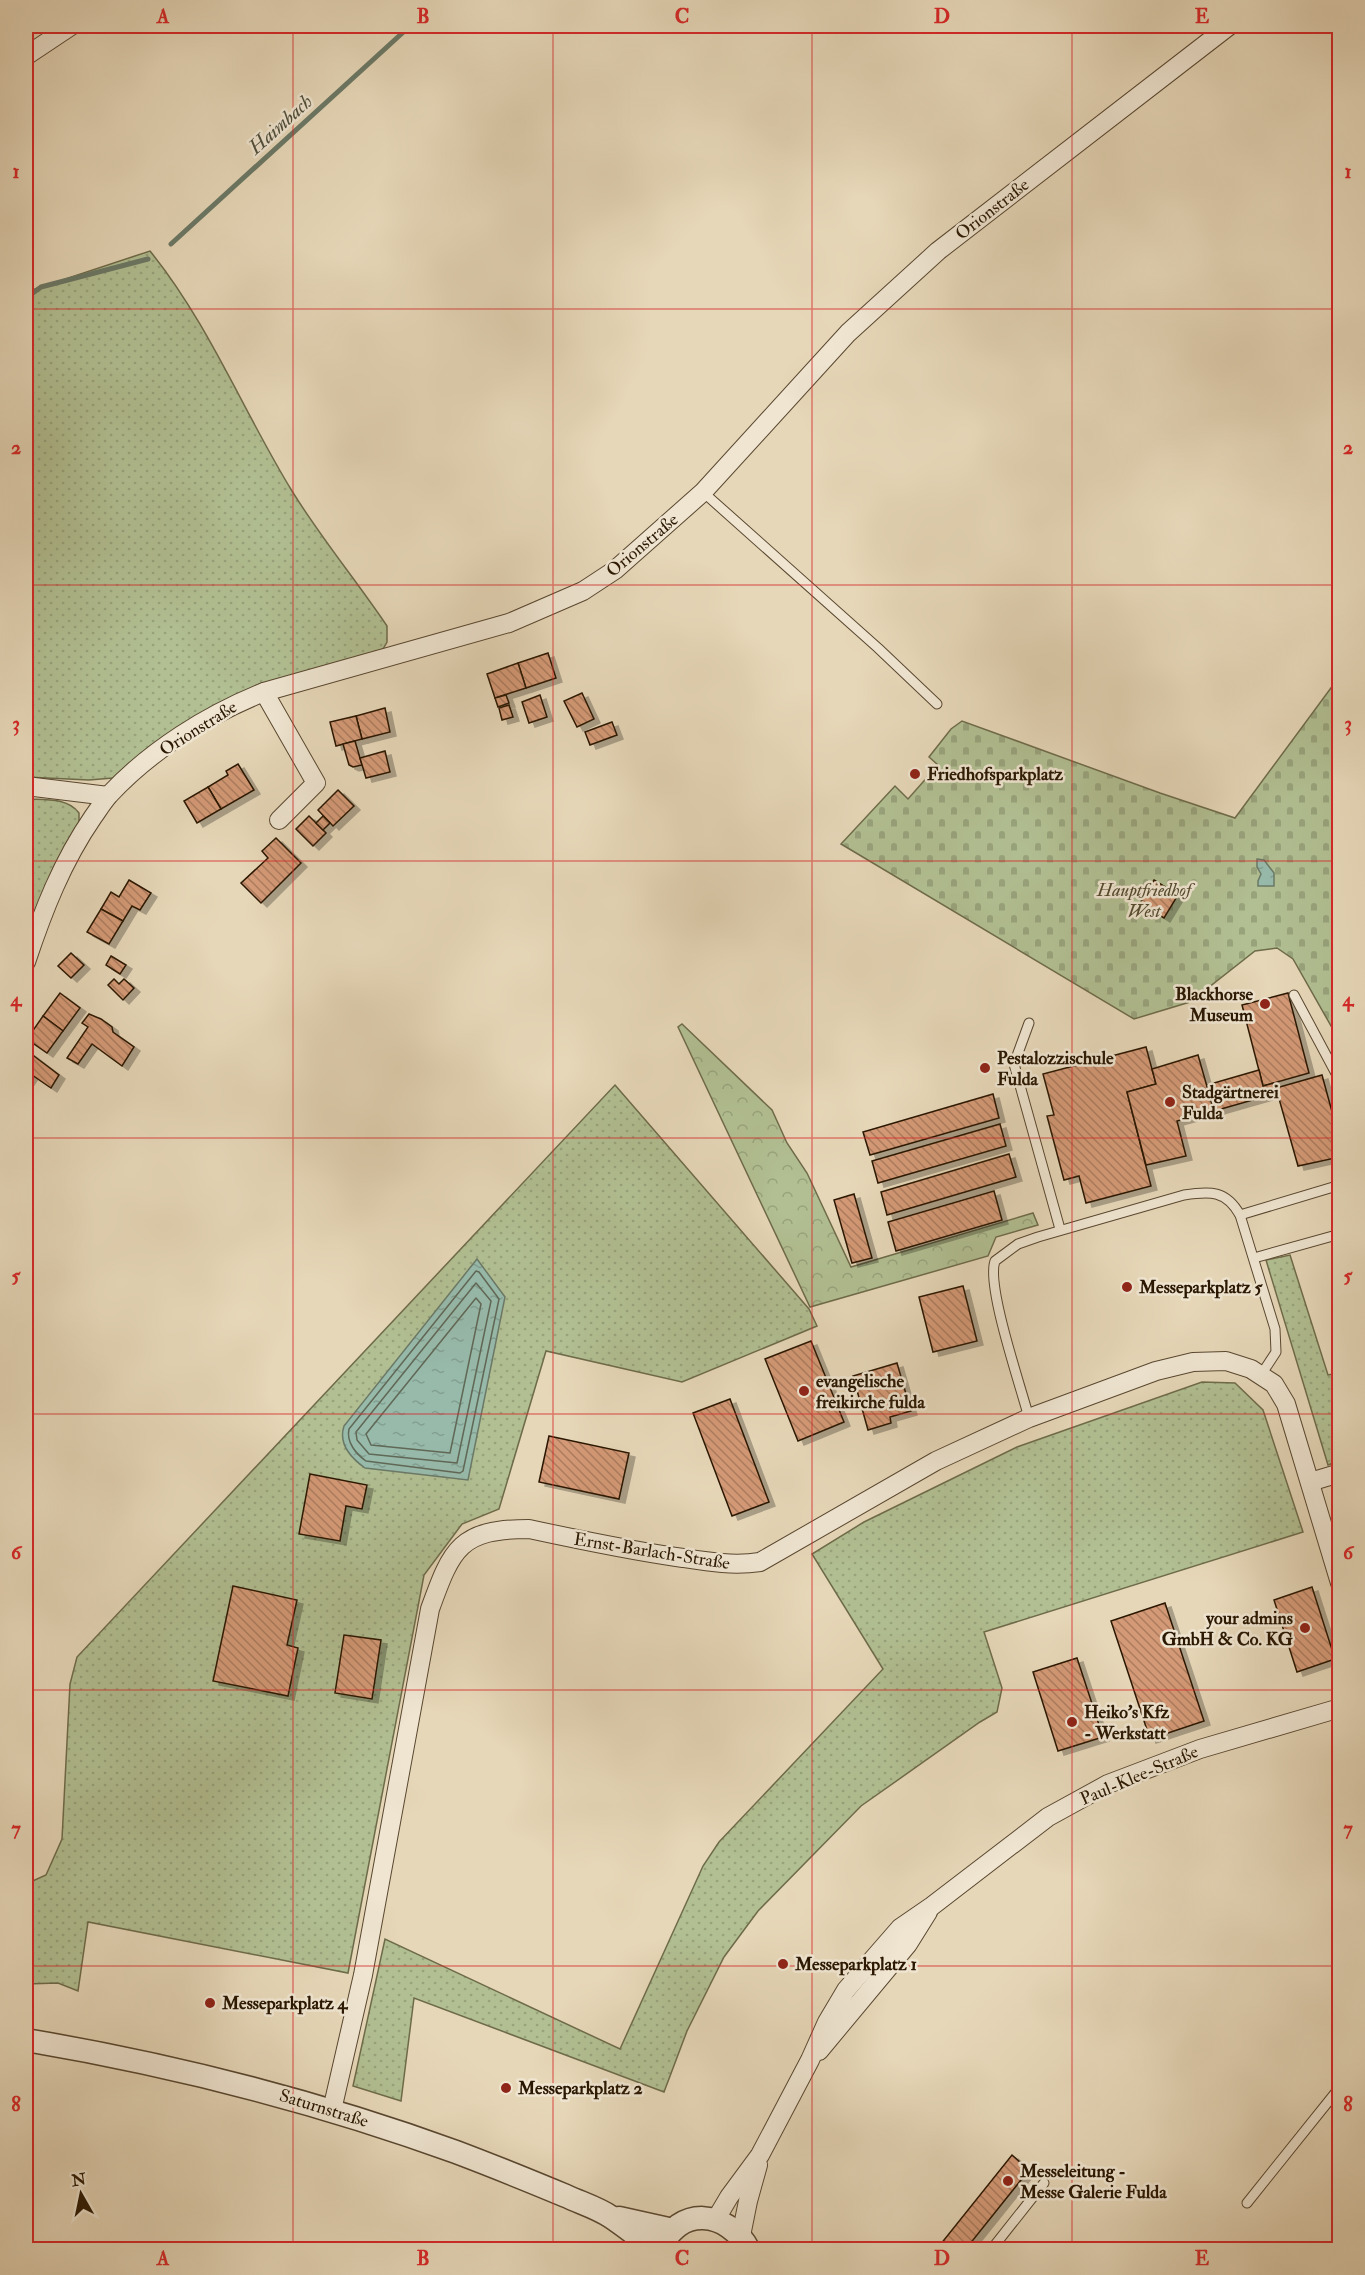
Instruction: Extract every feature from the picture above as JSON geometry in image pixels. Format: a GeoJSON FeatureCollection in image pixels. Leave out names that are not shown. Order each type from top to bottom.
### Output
{"type":"FeatureCollection","features":[{"type":"Feature","properties":{"kind":"street"},"geometry":{"type":"LineString","coordinates":[[26,56],[70,26]]}},
{"type":"Feature","properties":{"kind":"street","name":"Orionstraße"},"geometry":{"type":"LineString","coordinates":[[26,962],[60,872],[88,824],[108,796],[164,747],[236,704],[264,693],[509,623],[583,591],[615,570],[704,492],[848,333],[938,251],[1229,26]]}},
{"type":"Feature","properties":{"kind":"street"},"geometry":{"type":"LineString","coordinates":[[264,693],[316,783],[279,820]]}},
{"type":"Feature","properties":{"kind":"street"},"geometry":{"type":"LineString","coordinates":[[26,786],[108,796]]}},
{"type":"Feature","properties":{"kind":"street","name":"Ernst-Barlach-Straße"},"geometry":{"type":"LineString","coordinates":[[332,2110],[363,1975],[430,1609],[444,1571],[454,1554],[465,1542],[479,1534],[529,1529],[647,1554],[722,1564],[741,1565],[760,1562],[936,1461],[1029,1418],[1156,1371],[1192,1362],[1226,1361],[1251,1369],[1274,1384],[1286,1404],[1340,1583]]}},
{"type":"Feature","properties":{"kind":"street"},"geometry":{"type":"LineString","coordinates":[[1310,1482],[1340,1473]]}},
{"type":"Feature","properties":{"kind":"street","name":"Paul-Klee-Straße"},"geometry":{"type":"LineString","coordinates":[[716,2219],[760,2155],[810,2060],[831,2038],[908,1944],[932,1906],[1048,1816],[1108,1784],[1200,1749],[1340,1708]]}},
{"type":"Feature","properties":{"kind":"street","name":"Saturnstraße"},"geometry":{"type":"LineString","coordinates":[[26,2040],[107,2054],[203,2075],[332,2110],[471,2158],[610,2216],[673,2230]]}},
{"type":"Feature","properties":{"kind":"street","name":"Paul-Klee-Straße"},"geometry":{"type":"LineString","coordinates":[[745,2243],[748,2201],[760,2155]]}},
{"type":"Feature","properties":{"kind":"street","name":"Saturnstraße"},"geometry":{"type":"LineString","coordinates":[[610,2216],[655,2250]]}},
{"type":"Feature","properties":{"kind":"street"},"geometry":{"type":"LineString","coordinates":[[660,2250],[673,2230],[686,2222],[701,2218],[716,2219],[730,2225],[745,2243]]}},
{"type":"Feature","properties":{"kind":"lane"},"geometry":{"type":"LineString","coordinates":[[704,492],[937,704]]}},
{"type":"Feature","properties":{"kind":"lane"},"geometry":{"type":"LineString","coordinates":[[1294,995],[1340,1081]]}},
{"type":"Feature","properties":{"kind":"lane"},"geometry":{"type":"LineString","coordinates":[[1029,1023],[1014,1064],[1060,1229]]}},
{"type":"Feature","properties":{"kind":"lane"},"geometry":{"type":"LineString","coordinates":[[1240,1215],[1340,1185]]}},
{"type":"Feature","properties":{"kind":"lane"},"geometry":{"type":"LineString","coordinates":[[1029,1418],[998,1304],[993,1268],[1000,1256],[1017,1244],[1060,1229],[1184,1195],[1201,1192],[1217,1194],[1233,1202],[1240,1215],[1275,1329],[1276,1352],[1261,1375]]}},
{"type":"Feature","properties":{"kind":"lane"},"geometry":{"type":"LineString","coordinates":[[1254,1258],[1340,1234]]}},
{"type":"Feature","properties":{"kind":"lane"},"geometry":{"type":"LineString","coordinates":[[1247,2203],[1340,2087]]}},
{"type":"Feature","properties":{"kind":"lane"},"geometry":{"type":"LineString","coordinates":[[991,2250],[1044,2183]]}},
{"type":"Feature","properties":{"kind":"green space"},"geometry":{"type":"Polygon","coordinates":[[[150,251],[171,279],[208,338],[292,491],[387,626],[387,642],[383,649],[371,655],[321,668],[113,778],[89,780],[26,777],[26,292],[150,251]]]}},
{"type":"Feature","properties":{"kind":"green space","name":"Hauptfriedhof West"},"geometry":{"type":"Polygon","coordinates":[[[1339,677],[1339,1040],[1293,959],[1277,948],[1255,951],[1190,1002],[1134,1019],[841,844],[895,786],[908,799],[938,765],[929,757],[951,729],[962,721],[1235,818],[1339,677]]]}},
{"type":"Feature","properties":{"kind":"green space"},"geometry":{"type":"Polygon","coordinates":[[[26,799],[55,800],[68,804],[79,813],[79,825],[61,855],[26,936],[26,799]]]}},
{"type":"Feature","properties":{"kind":"green space"},"geometry":{"type":"Polygon","coordinates":[[[682,1024],[772,1110],[787,1143],[807,1173],[851,1267],[1033,1213],[1038,1225],[996,1237],[988,1256],[810,1307],[678,1027],[682,1024]]]}},
{"type":"Feature","properties":{"kind":"green space"},"geometry":{"type":"Polygon","coordinates":[[[615,1085],[809,1309],[817,1326],[682,1382],[546,1351],[499,1509],[462,1524],[424,1575],[348,1973],[88,1922],[78,1991],[58,1983],[26,1984],[26,1884],[46,1875],[62,1839],[70,1684],[77,1657],[615,1085]]]}},
{"type":"Feature","properties":{"kind":"green space"},"geometry":{"type":"Polygon","coordinates":[[[1290,1255],[1328,1375],[1339,1373],[1339,1461],[1328,1465],[1266,1260],[1290,1255]]]}},
{"type":"Feature","properties":{"kind":"green space"},"geometry":{"type":"Polygon","coordinates":[[[1202,1382],[1235,1383],[1263,1410],[1303,1532],[984,1632],[1002,1688],[997,1712],[861,1806],[758,1911],[724,1957],[687,2031],[664,2092],[414,1998],[401,2101],[353,2086],[385,1939],[620,2049],[703,1866],[719,1842],[883,1669],[812,1554],[864,1522],[1017,1447],[1202,1382]]]}},
{"type":"Feature","properties":{"kind":"water"},"geometry":{"type":"Polygon","coordinates":[[[1257,859],[1264,860],[1274,873],[1274,886],[1258,886],[1261,874],[1257,867],[1257,859]]]}},
{"type":"Feature","properties":{"kind":"water"},"geometry":{"type":"Polygon","coordinates":[[[477,1259],[505,1297],[468,1480],[365,1468],[355,1460],[344,1445],[344,1426],[477,1259]]]}},
{"type":"Feature","properties":{"kind":"building"},"geometry":{"type":"Polygon","coordinates":[[[548,653],[556,678],[526,688],[518,663],[548,653]]]}},
{"type":"Feature","properties":{"kind":"building"},"geometry":{"type":"Polygon","coordinates":[[[518,663],[526,688],[495,698],[487,674],[518,663]]]}},
{"type":"Feature","properties":{"kind":"building"},"geometry":{"type":"Polygon","coordinates":[[[582,693],[594,719],[577,727],[564,701],[582,693]]]}},
{"type":"Feature","properties":{"kind":"building"},"geometry":{"type":"Polygon","coordinates":[[[506,695],[509,703],[498,707],[495,698],[506,695]]]}},
{"type":"Feature","properties":{"kind":"building"},"geometry":{"type":"Polygon","coordinates":[[[540,695],[547,717],[529,723],[522,702],[540,695]]]}},
{"type":"Feature","properties":{"kind":"building"},"geometry":{"type":"Polygon","coordinates":[[[509,705],[513,717],[502,720],[499,708],[509,705]]]}},
{"type":"Feature","properties":{"kind":"building"},"geometry":{"type":"Polygon","coordinates":[[[385,708],[390,732],[362,739],[356,716],[385,708]]]}},
{"type":"Feature","properties":{"kind":"building"},"geometry":{"type":"Polygon","coordinates":[[[356,716],[362,739],[336,746],[330,722],[356,716]]]}},
{"type":"Feature","properties":{"kind":"building"},"geometry":{"type":"Polygon","coordinates":[[[612,722],[617,735],[590,745],[585,732],[612,722]]]}},
{"type":"Feature","properties":{"kind":"building"},"geometry":{"type":"Polygon","coordinates":[[[355,741],[362,765],[353,767],[349,765],[343,744],[355,741]]]}},
{"type":"Feature","properties":{"kind":"building"},"geometry":{"type":"Polygon","coordinates":[[[385,751],[390,772],[366,778],[360,758],[385,751]]]}},
{"type":"Feature","properties":{"kind":"building"},"geometry":{"type":"Polygon","coordinates":[[[238,764],[254,790],[221,809],[208,787],[228,775],[226,771],[238,764]]]}},
{"type":"Feature","properties":{"kind":"building"},"geometry":{"type":"Polygon","coordinates":[[[208,787],[221,809],[197,823],[184,801],[208,787]]]}},
{"type":"Feature","properties":{"kind":"building"},"geometry":{"type":"Polygon","coordinates":[[[338,790],[354,806],[333,826],[318,810],[338,790]]]}},
{"type":"Feature","properties":{"kind":"building"},"geometry":{"type":"Polygon","coordinates":[[[309,816],[326,833],[313,846],[296,829],[309,816]]]}},
{"type":"Feature","properties":{"kind":"building"},"geometry":{"type":"Polygon","coordinates":[[[323,816],[330,823],[323,830],[316,823],[323,816]]]}},
{"type":"Feature","properties":{"kind":"building"},"geometry":{"type":"Polygon","coordinates":[[[276,838],[301,863],[261,903],[241,883],[268,858],[262,851],[276,838]]]}},
{"type":"Feature","properties":{"kind":"building"},"geometry":{"type":"Polygon","coordinates":[[[129,880],[151,893],[140,910],[132,906],[123,921],[101,909],[111,892],[119,897],[129,880]]]}},
{"type":"Feature","properties":{"kind":"building"},"geometry":{"type":"Polygon","coordinates":[[[1154,880],[1178,895],[1164,918],[1140,903],[1154,880]]]}},
{"type":"Feature","properties":{"kind":"building"},"geometry":{"type":"Polygon","coordinates":[[[101,909],[123,921],[109,944],[87,932],[101,909]]]}},
{"type":"Feature","properties":{"kind":"building"},"geometry":{"type":"Polygon","coordinates":[[[71,953],[84,965],[71,978],[58,966],[71,953]]]}},
{"type":"Feature","properties":{"kind":"building"},"geometry":{"type":"Polygon","coordinates":[[[111,956],[126,965],[120,974],[106,965],[111,956]]]}},
{"type":"Feature","properties":{"kind":"building"},"geometry":{"type":"Polygon","coordinates":[[[114,979],[119,984],[124,979],[134,988],[123,1000],[108,985],[114,979]]]}},
{"type":"Feature","properties":{"kind":"building"},"geometry":{"type":"Polygon","coordinates":[[[60,993],[80,1008],[63,1031],[43,1016],[60,993]]]}},
{"type":"Feature","properties":{"kind":"building"},"geometry":{"type":"Polygon","coordinates":[[[1288,993],[1309,1073],[1263,1086],[1242,1005],[1288,993]]]}},
{"type":"Feature","properties":{"kind":"building"},"geometry":{"type":"Polygon","coordinates":[[[89,1014],[112,1027],[113,1032],[134,1047],[122,1066],[92,1044],[78,1064],[67,1058],[88,1027],[82,1023],[89,1014]]]}},
{"type":"Feature","properties":{"kind":"building"},"geometry":{"type":"Polygon","coordinates":[[[43,1016],[63,1031],[47,1053],[27,1039],[43,1016]]]}},
{"type":"Feature","properties":{"kind":"building"},"geometry":{"type":"Polygon","coordinates":[[[1146,1047],[1156,1084],[1127,1092],[1151,1186],[1086,1203],[1079,1176],[1064,1180],[1047,1116],[1054,1115],[1043,1074],[1146,1047]]]}},
{"type":"Feature","properties":{"kind":"building"},"geometry":{"type":"Polygon","coordinates":[[[26,1050],[59,1075],[51,1088],[32,1075],[26,1084],[26,1050]]]}},
{"type":"Feature","properties":{"kind":"building","name":"Stadgärtnerei Fulda"},"geometry":{"type":"Polygon","coordinates":[[[1198,1055],[1214,1111],[1177,1121],[1186,1156],[1146,1165],[1127,1092],[1156,1084],[1152,1069],[1198,1055]]]}},
{"type":"Feature","properties":{"kind":"building"},"geometry":{"type":"Polygon","coordinates":[[[1259,1070],[1263,1086],[1274,1083],[1277,1093],[1214,1111],[1207,1085],[1259,1070]]]}},
{"type":"Feature","properties":{"kind":"building"},"geometry":{"type":"Polygon","coordinates":[[[1322,1075],[1340,1141],[1340,1157],[1298,1166],[1276,1088],[1322,1075]]]}},
{"type":"Feature","properties":{"kind":"building"},"geometry":{"type":"Polygon","coordinates":[[[993,1094],[999,1118],[870,1155],[863,1132],[993,1094]]]}},
{"type":"Feature","properties":{"kind":"building"},"geometry":{"type":"Polygon","coordinates":[[[1000,1124],[1006,1146],[878,1183],[872,1161],[1000,1124]]]}},
{"type":"Feature","properties":{"kind":"building"},"geometry":{"type":"Polygon","coordinates":[[[1009,1154],[1016,1177],[887,1215],[881,1192],[1009,1154]]]}},
{"type":"Feature","properties":{"kind":"building"},"geometry":{"type":"Polygon","coordinates":[[[994,1191],[1002,1220],[896,1251],[888,1222],[994,1191]]]}},
{"type":"Feature","properties":{"kind":"building"},"geometry":{"type":"Polygon","coordinates":[[[854,1194],[872,1258],[852,1263],[834,1200],[854,1194]]]}},
{"type":"Feature","properties":{"kind":"building"},"geometry":{"type":"Polygon","coordinates":[[[963,1286],[977,1341],[933,1352],[919,1297],[963,1286]]]}},
{"type":"Feature","properties":{"kind":"building","name":"evangelische freikirche fulda"},"geometry":{"type":"Polygon","coordinates":[[[811,1341],[844,1422],[798,1441],[765,1359],[811,1341]]]}},
{"type":"Feature","properties":{"kind":"building"},"geometry":{"type":"Polygon","coordinates":[[[897,1363],[911,1411],[890,1417],[891,1423],[868,1430],[853,1376],[897,1363]]]}},
{"type":"Feature","properties":{"kind":"building"},"geometry":{"type":"Polygon","coordinates":[[[730,1399],[769,1502],[732,1516],[693,1413],[730,1399]]]}},
{"type":"Feature","properties":{"kind":"building"},"geometry":{"type":"Polygon","coordinates":[[[549,1436],[629,1453],[619,1499],[539,1482],[549,1436]]]}},
{"type":"Feature","properties":{"kind":"building"},"geometry":{"type":"Polygon","coordinates":[[[310,1474],[367,1485],[362,1509],[346,1506],[340,1541],[299,1534],[310,1474]]]}},
{"type":"Feature","properties":{"kind":"building"},"geometry":{"type":"Polygon","coordinates":[[[233,1586],[297,1600],[287,1645],[298,1648],[288,1696],[213,1681],[233,1586]]]}},
{"type":"Feature","properties":{"kind":"building"},"geometry":{"type":"Polygon","coordinates":[[[1312,1587],[1335,1659],[1297,1672],[1274,1600],[1312,1587]]]}},
{"type":"Feature","properties":{"kind":"building"},"geometry":{"type":"Polygon","coordinates":[[[1165,1603],[1204,1721],[1150,1739],[1111,1621],[1165,1603]]]}},
{"type":"Feature","properties":{"kind":"building"},"geometry":{"type":"Polygon","coordinates":[[[344,1635],[381,1640],[372,1699],[335,1693],[344,1635]]]}},
{"type":"Feature","properties":{"kind":"building"},"geometry":{"type":"Polygon","coordinates":[[[1077,1658],[1103,1737],[1058,1751],[1033,1672],[1077,1658]]]}},
{"type":"Feature","properties":{"kind":"building"},"geometry":{"type":"Polygon","coordinates":[[[1012,2155],[1029,2170],[965,2250],[936,2250],[1012,2155]]]}},
{"type":"Feature","properties":{"kind":"waterway","name":"Haimbach"},"geometry":{"type":"LineString","coordinates":[[171,244],[410,26]]}},
{"type":"Feature","properties":{"kind":"waterway","name":"Haimbach"},"geometry":{"type":"LineString","coordinates":[[26,298],[41,287],[148,259]]}},
{"type":"Feature","properties":{"kind":"place","name":"Friedhofsparkplatz"},"geometry":{"type":"Point","coordinates":[915,774]}},
{"type":"Feature","properties":{"kind":"place","name":"Blackhorse Museum"},"geometry":{"type":"Point","coordinates":[1265,1004]}},
{"type":"Feature","properties":{"kind":"place","name":"Pestalozzischule Fulda"},"geometry":{"type":"Point","coordinates":[985,1068]}},
{"type":"Feature","properties":{"kind":"place","name":"Stadgärtnerei Fulda"},"geometry":{"type":"Point","coordinates":[1170,1102]}},
{"type":"Feature","properties":{"kind":"place","name":"Messeparkplatz 5"},"geometry":{"type":"Point","coordinates":[1127,1287]}},
{"type":"Feature","properties":{"kind":"place","name":"evangelische freikirche fulda"},"geometry":{"type":"Point","coordinates":[804,1391]}},
{"type":"Feature","properties":{"kind":"place","name":"your admins GmbH & Co. KG"},"geometry":{"type":"Point","coordinates":[1305,1628]}},
{"type":"Feature","properties":{"kind":"place","name":"Heiko's Kfz - Werkstatt"},"geometry":{"type":"Point","coordinates":[1072,1722]}},
{"type":"Feature","properties":{"kind":"place","name":"Messeparkplatz 1"},"geometry":{"type":"Point","coordinates":[783,1964]}},
{"type":"Feature","properties":{"kind":"place","name":"Messeparkplatz 4"},"geometry":{"type":"Point","coordinates":[210,2003]}},
{"type":"Feature","properties":{"kind":"place","name":"Messeparkplatz 2"},"geometry":{"type":"Point","coordinates":[506,2088]}},
{"type":"Feature","properties":{"kind":"place","name":"Messeleitung - Messe Galerie Fulda"},"geometry":{"type":"Point","coordinates":[1008,2181]}}]}
